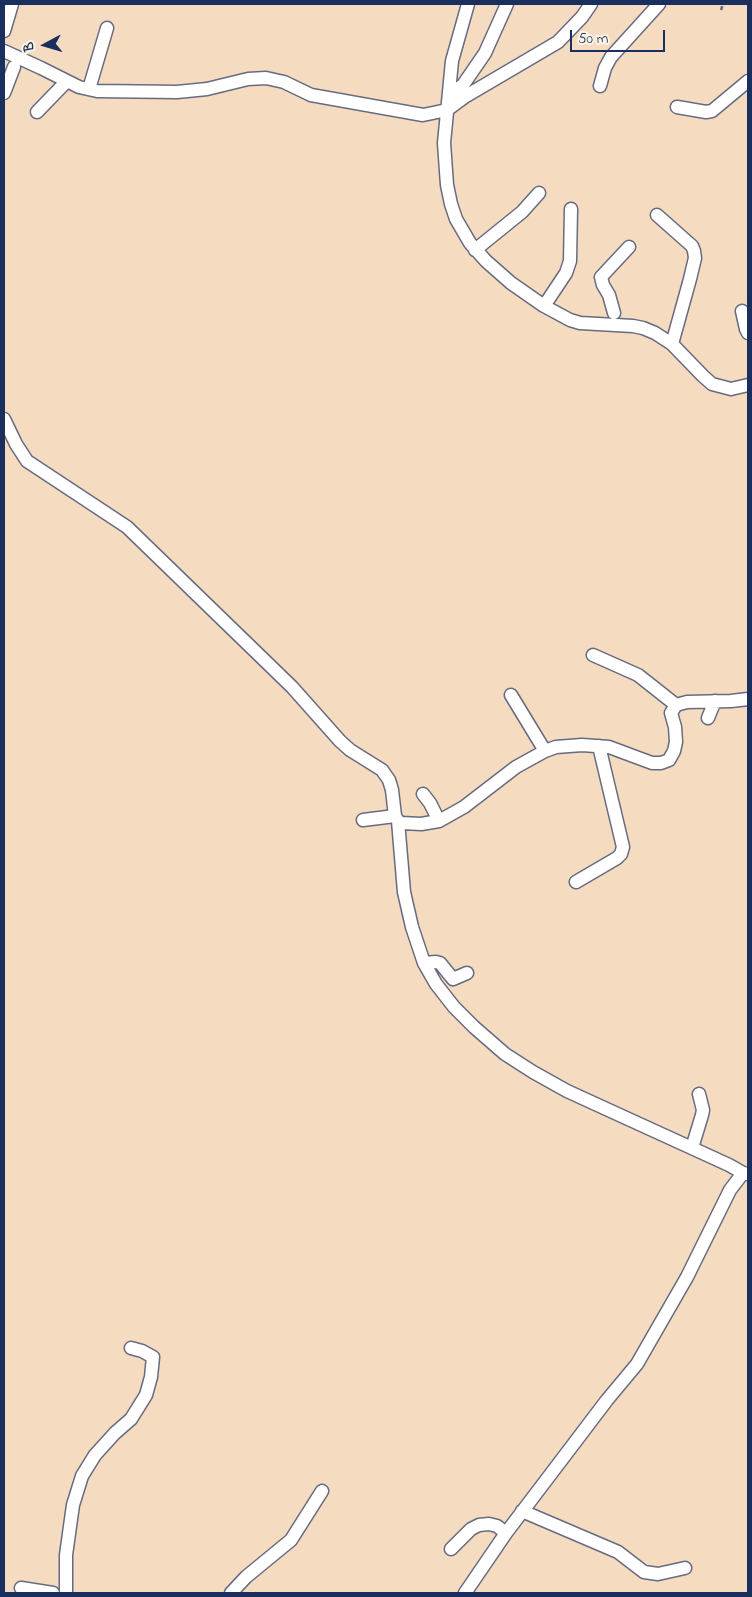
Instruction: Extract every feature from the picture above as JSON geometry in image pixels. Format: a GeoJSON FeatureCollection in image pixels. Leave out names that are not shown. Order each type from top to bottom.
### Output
{"type":"FeatureCollection","features":[{"type":"Feature","properties":{"kind":"street"},"geometry":{"type":"LineString","coordinates":[[4,31],[12,4]]}},
{"type":"Feature","properties":{"kind":"street"},"geometry":{"type":"LineString","coordinates":[[468,4],[452,61],[444,144],[447,184],[456,219],[475,250],[496,272],[528,296],[570,320],[580,323],[615,320],[643,328],[672,344],[712,384],[731,389],[748,385]]}},
{"type":"Feature","properties":{"kind":"street"},"geometry":{"type":"LineString","coordinates":[[449,95],[462,84],[484,53],[507,4]]}},
{"type":"Feature","properties":{"kind":"street"},"geometry":{"type":"LineString","coordinates":[[4,51],[16,63],[89,90],[177,92],[207,89],[248,79],[266,78],[284,82],[311,95],[423,115],[446,110],[466,96],[558,42],[582,17],[591,4]]}},
{"type":"Feature","properties":{"kind":"street"},"geometry":{"type":"LineString","coordinates":[[600,86],[605,68],[611,56],[659,4]]}},
{"type":"Feature","properties":{"kind":"street"},"geometry":{"type":"LineString","coordinates":[[89,90],[107,28]]}},
{"type":"Feature","properties":{"kind":"street"},"geometry":{"type":"LineString","coordinates":[[4,93],[16,63]]}},
{"type":"Feature","properties":{"kind":"street"},"geometry":{"type":"LineString","coordinates":[[37,112],[67,81]]}},
{"type":"Feature","properties":{"kind":"street"},"geometry":{"type":"LineString","coordinates":[[677,107],[706,112],[712,111],[748,81]]}},
{"type":"Feature","properties":{"kind":"street"},"geometry":{"type":"LineString","coordinates":[[475,250],[522,212],[539,193]]}},
{"type":"Feature","properties":{"kind":"street"},"geometry":{"type":"LineString","coordinates":[[544,306],[566,274],[570,261],[571,209]]}},
{"type":"Feature","properties":{"kind":"street"},"geometry":{"type":"LineString","coordinates":[[657,215],[692,246],[695,258],[672,344]]}},
{"type":"Feature","properties":{"kind":"street"},"geometry":{"type":"LineString","coordinates":[[615,320],[609,295],[601,277],[629,246]]}},
{"type":"Feature","properties":{"kind":"street"},"geometry":{"type":"LineString","coordinates":[[742,311],[748,333]]}},
{"type":"Feature","properties":{"kind":"street"},"geometry":{"type":"LineString","coordinates":[[4,419],[27,461],[127,527],[292,687],[340,741],[350,750],[382,770],[389,780],[392,790],[404,892],[412,927],[424,963],[436,984],[454,1007],[506,1054],[533,1072],[567,1091],[729,1164],[746,1174],[730,1190],[687,1277],[637,1364],[522,1511],[465,1593]]}},
{"type":"Feature","properties":{"kind":"street"},"geometry":{"type":"LineString","coordinates":[[593,655],[638,676],[676,705]]}},
{"type":"Feature","properties":{"kind":"street"},"geometry":{"type":"LineString","coordinates":[[511,695],[545,750]]}},
{"type":"Feature","properties":{"kind":"street"},"geometry":{"type":"LineString","coordinates":[[363,820],[396,819],[402,823],[411,824],[440,821],[464,807],[516,767],[545,750],[582,745],[609,746],[652,763],[661,763],[669,760],[674,751],[676,742],[675,727],[671,713],[676,705],[687,702],[748,699]]}},
{"type":"Feature","properties":{"kind":"street"},"geometry":{"type":"LineString","coordinates":[[708,718],[716,701]]}},
{"type":"Feature","properties":{"kind":"street"},"geometry":{"type":"LineString","coordinates":[[576,882],[617,858],[621,854],[623,847],[599,746]]}},
{"type":"Feature","properties":{"kind":"street"},"geometry":{"type":"LineString","coordinates":[[423,794],[440,821]]}},
{"type":"Feature","properties":{"kind":"street"},"geometry":{"type":"LineString","coordinates":[[424,963],[440,963],[453,979],[467,972]]}},
{"type":"Feature","properties":{"kind":"street"},"geometry":{"type":"LineString","coordinates":[[692,1148],[703,1110],[699,1094]]}},
{"type":"Feature","properties":{"kind":"street"},"geometry":{"type":"LineString","coordinates":[[66,1593],[66,1555],[73,1506],[82,1476],[95,1456],[115,1433],[131,1419],[146,1395],[151,1377],[153,1357],[131,1348]]}},
{"type":"Feature","properties":{"kind":"street"},"geometry":{"type":"LineString","coordinates":[[231,1593],[246,1577],[291,1540],[322,1491]]}},
{"type":"Feature","properties":{"kind":"street"},"geometry":{"type":"LineString","coordinates":[[522,1511],[618,1552],[644,1572],[658,1574],[685,1568]]}},
{"type":"Feature","properties":{"kind":"street"},"geometry":{"type":"LineString","coordinates":[[452,1548],[470,1529],[479,1525],[489,1524],[497,1526],[506,1533]]}},
{"type":"Feature","properties":{"kind":"street"},"geometry":{"type":"LineString","coordinates":[[21,1588],[53,1593]]}},
{"type":"Feature","properties":{"kind":"path"},"geometry":{"type":"LineString","coordinates":[[721,10],[723,4]]}}]}
